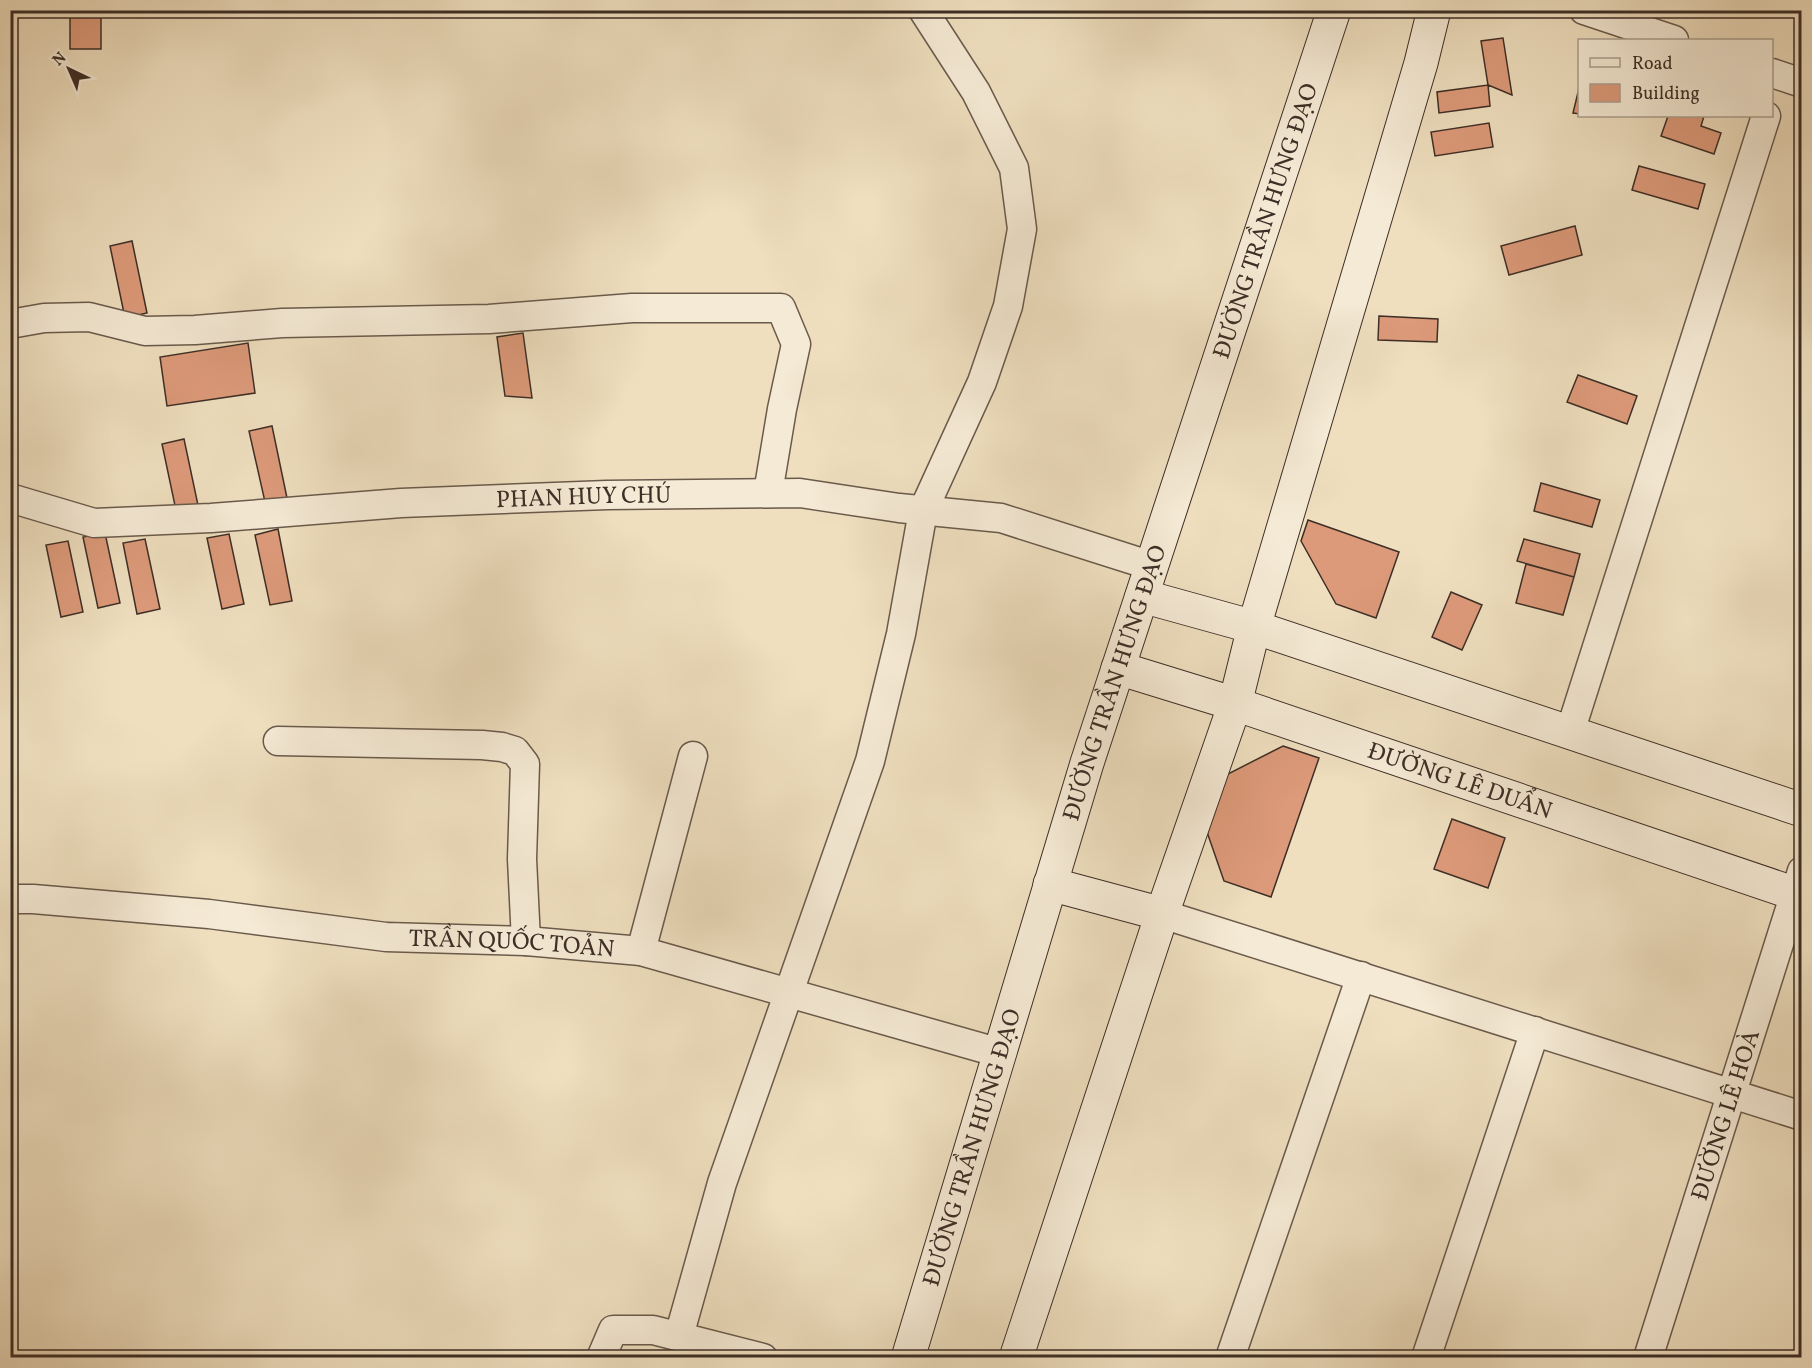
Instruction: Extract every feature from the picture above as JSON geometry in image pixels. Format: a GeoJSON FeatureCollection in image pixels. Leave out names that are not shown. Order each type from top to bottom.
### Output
{"type":"FeatureCollection","features":[{"type":"Feature","properties":{"kind":"main road","name":"ĐƯỜNG TRẦN HƯNG ĐẠO"},"geometry":{"type":"LineString","coordinates":[[908,1358],[1050,884],[1118,668],[1334,10]]}},
{"type":"Feature","properties":{"kind":"main road"},"geometry":{"type":"LineString","coordinates":[[1016,1358],[1162,914],[1235,704],[1254,627],[1415,86],[1434,10]]}},
{"type":"Feature","properties":{"kind":"main road"},"geometry":{"type":"LineString","coordinates":[[1147,581],[1254,627],[1802,810]]}},
{"type":"Feature","properties":{"kind":"main road","name":"ĐƯỜNG LÊ DUẨN"},"geometry":{"type":"LineString","coordinates":[[1118,668],[1799,887]]}},
{"type":"Feature","properties":{"kind":"main road"},"geometry":{"type":"LineString","coordinates":[[1050,884],[1162,914]]}},
{"type":"Feature","properties":{"kind":"street"},"geometry":{"type":"LineString","coordinates":[[679,1336],[722,1183],[870,761],[901,634],[923,511],[982,382],[1008,306],[1022,229],[1014,168],[976,92],[923,10]]}},
{"type":"Feature","properties":{"kind":"street"},"geometry":{"type":"LineString","coordinates":[[1584,10],[1671,39]]}},
{"type":"Feature","properties":{"kind":"street"},"geometry":{"type":"LineString","coordinates":[[1570,732],[1766,117]]}},
{"type":"Feature","properties":{"kind":"street"},"geometry":{"type":"LineString","coordinates":[[10,324],[44,318],[89,317],[145,331],[195,330],[282,323],[489,319],[632,308],[781,308],[796,344],[768,493]]}},
{"type":"Feature","properties":{"kind":"street","name":"PHAN HUY CHÚ"},"geometry":{"type":"LineString","coordinates":[[10,498],[94,523],[211,518],[401,503],[607,495],[800,493],[923,511],[1001,518],[1147,581]]}},
{"type":"Feature","properties":{"kind":"street"},"geometry":{"type":"LineString","coordinates":[[278,741],[482,745],[515,751],[525,764],[522,859],[526,941]]}},
{"type":"Feature","properties":{"kind":"street"},"geometry":{"type":"LineString","coordinates":[[641,951],[693,756]]}},
{"type":"Feature","properties":{"kind":"street","name":"ĐƯỜNG LÊ HOÀ"},"geometry":{"type":"LineString","coordinates":[[1648,1358],[1799,887]]}},
{"type":"Feature","properties":{"kind":"street","name":"TRẦN QUỐC TOẢN"},"geometry":{"type":"LineString","coordinates":[[10,899],[33,898],[209,914],[386,937],[526,941],[641,951],[1000,1053]]}},
{"type":"Feature","properties":{"kind":"street"},"geometry":{"type":"LineString","coordinates":[[1162,914],[1802,1116]]}},
{"type":"Feature","properties":{"kind":"street"},"geometry":{"type":"LineString","coordinates":[[1230,1358],[1361,976]]}},
{"type":"Feature","properties":{"kind":"street"},"geometry":{"type":"LineString","coordinates":[[1426,1358],[1534,1031]]}},
{"type":"Feature","properties":{"kind":"street"},"geometry":{"type":"LineString","coordinates":[[601,1358],[613,1330],[653,1330],[763,1358]]}},
{"type":"Feature","properties":{"kind":"building"},"geometry":{"type":"Polygon","coordinates":[[[70,10],[101,10],[101,49],[70,49],[70,10]]]}},
{"type":"Feature","properties":{"kind":"building"},"geometry":{"type":"Polygon","coordinates":[[[1503,38],[1512,95],[1488,85],[1481,41],[1503,38]]]}},
{"type":"Feature","properties":{"kind":"building"},"geometry":{"type":"Polygon","coordinates":[[[1488,85],[1490,106],[1439,113],[1437,92],[1488,85]]]}},
{"type":"Feature","properties":{"kind":"building"},"geometry":{"type":"Polygon","coordinates":[[[1578,92],[1578,114],[1573,113],[1578,92]]]}},
{"type":"Feature","properties":{"kind":"building"},"geometry":{"type":"Polygon","coordinates":[[[1668,117],[1704,117],[1701,126],[1721,133],[1714,154],[1661,136],[1668,117]]]}},
{"type":"Feature","properties":{"kind":"building"},"geometry":{"type":"Polygon","coordinates":[[[1489,123],[1493,147],[1435,156],[1431,132],[1489,123]]]}},
{"type":"Feature","properties":{"kind":"building"},"geometry":{"type":"Polygon","coordinates":[[[1639,166],[1705,184],[1698,209],[1632,190],[1639,166]]]}},
{"type":"Feature","properties":{"kind":"building"},"geometry":{"type":"Polygon","coordinates":[[[1575,226],[1582,255],[1509,275],[1501,246],[1575,226]]]}},
{"type":"Feature","properties":{"kind":"building"},"geometry":{"type":"Polygon","coordinates":[[[132,241],[147,313],[125,318],[110,246],[132,241]]]}},
{"type":"Feature","properties":{"kind":"building"},"geometry":{"type":"Polygon","coordinates":[[[1379,316],[1438,319],[1437,342],[1378,340],[1379,316]]]}},
{"type":"Feature","properties":{"kind":"building"},"geometry":{"type":"Polygon","coordinates":[[[523,333],[532,398],[505,396],[497,337],[523,333]]]}},
{"type":"Feature","properties":{"kind":"building"},"geometry":{"type":"Polygon","coordinates":[[[248,343],[255,393],[167,406],[160,357],[248,343]]]}},
{"type":"Feature","properties":{"kind":"building"},"geometry":{"type":"Polygon","coordinates":[[[1578,375],[1637,396],[1627,424],[1567,402],[1578,375]]]}},
{"type":"Feature","properties":{"kind":"building"},"geometry":{"type":"Polygon","coordinates":[[[272,426],[287,498],[265,502],[249,431],[272,426]]]}},
{"type":"Feature","properties":{"kind":"building"},"geometry":{"type":"Polygon","coordinates":[[[184,439],[199,510],[177,515],[162,444],[184,439]]]}},
{"type":"Feature","properties":{"kind":"building"},"geometry":{"type":"Polygon","coordinates":[[[1541,483],[1600,500],[1592,527],[1534,511],[1541,483]]]}},
{"type":"Feature","properties":{"kind":"building"},"geometry":{"type":"Polygon","coordinates":[[[1308,520],[1399,552],[1376,618],[1336,604],[1301,541],[1308,520]]]}},
{"type":"Feature","properties":{"kind":"building"},"geometry":{"type":"Polygon","coordinates":[[[278,529],[292,601],[270,605],[255,535],[278,529]]]}},
{"type":"Feature","properties":{"kind":"building"},"geometry":{"type":"Polygon","coordinates":[[[105,533],[120,603],[98,608],[83,537],[105,533]]]}},
{"type":"Feature","properties":{"kind":"building"},"geometry":{"type":"Polygon","coordinates":[[[229,534],[244,604],[222,609],[207,538],[229,534]]]}},
{"type":"Feature","properties":{"kind":"building"},"geometry":{"type":"Polygon","coordinates":[[[145,539],[160,609],[137,614],[123,543],[145,539]]]}},
{"type":"Feature","properties":{"kind":"building"},"geometry":{"type":"Polygon","coordinates":[[[1524,539],[1580,554],[1574,577],[1517,561],[1524,539]]]}},
{"type":"Feature","properties":{"kind":"building"},"geometry":{"type":"Polygon","coordinates":[[[68,541],[83,612],[61,617],[46,545],[68,541]]]}},
{"type":"Feature","properties":{"kind":"building"},"geometry":{"type":"Polygon","coordinates":[[[1526,564],[1574,577],[1563,615],[1516,603],[1526,564]]]}},
{"type":"Feature","properties":{"kind":"building"},"geometry":{"type":"Polygon","coordinates":[[[1451,592],[1482,605],[1462,650],[1432,637],[1451,592]]]}},
{"type":"Feature","properties":{"kind":"building"},"geometry":{"type":"Polygon","coordinates":[[[1283,746],[1319,758],[1271,897],[1224,881],[1207,832],[1224,776],[1283,746]]]}},
{"type":"Feature","properties":{"kind":"building"},"geometry":{"type":"Polygon","coordinates":[[[1452,819],[1505,838],[1488,888],[1434,869],[1452,819]]]}}]}
